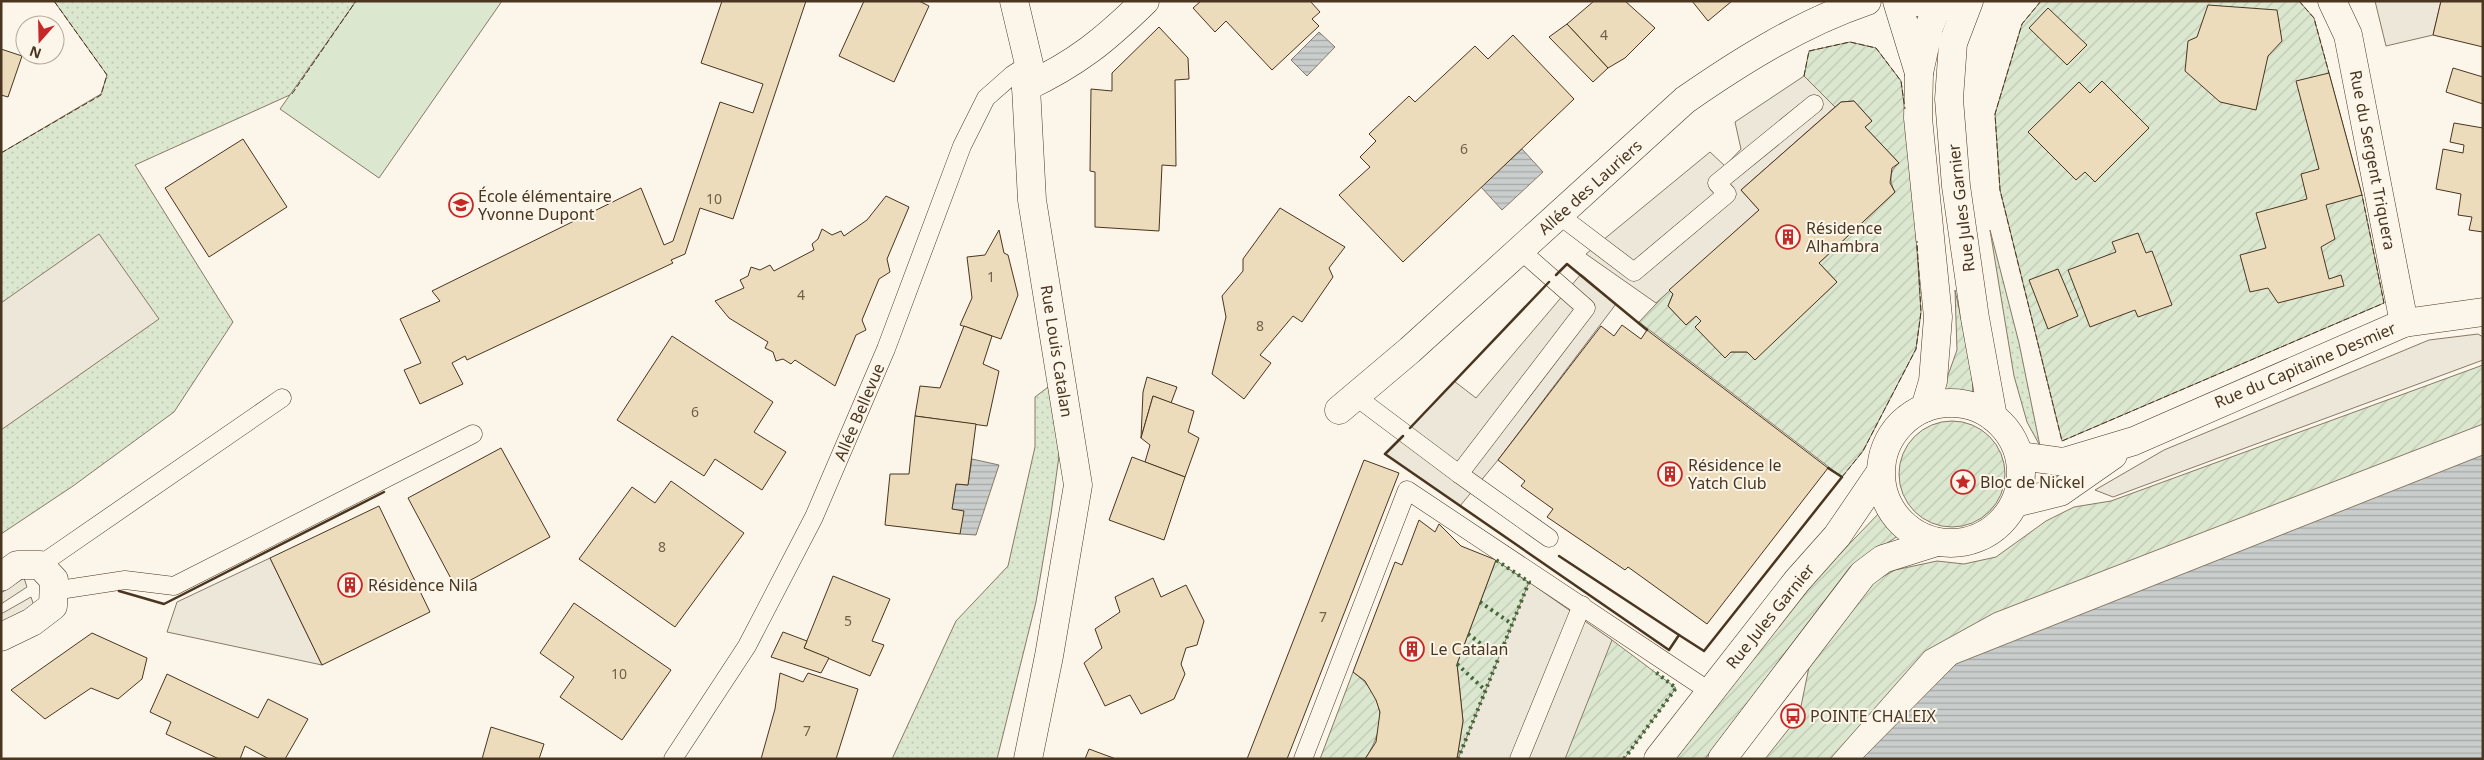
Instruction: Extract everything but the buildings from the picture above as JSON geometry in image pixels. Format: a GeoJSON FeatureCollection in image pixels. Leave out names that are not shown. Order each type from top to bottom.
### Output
{"type":"FeatureCollection","features":[{"type":"Feature","properties":{"kind":"street","name":"Rue Louis Catalan"},"geometry":{"type":"LineString","coordinates":[[1014,1],[1028,75],[1032,200],[1078,485],[1049,656],[1028,759]]}},
{"type":"Feature","properties":{"kind":"street"},"geometry":{"type":"LineString","coordinates":[[1028,75],[1070,65],[1109,37],[1145,1]]}},
{"type":"Feature","properties":{"kind":"street","name":"Allée des Lauriers"},"geometry":{"type":"LineString","coordinates":[[1347,403],[1686,100],[1733,67],[1835,12],[1867,1]]}},
{"type":"Feature","properties":{"kind":"street"},"geometry":{"type":"LineString","coordinates":[[1898,1],[1919,73]]}},
{"type":"Feature","properties":{"kind":"street"},"geometry":{"type":"LineString","coordinates":[[1908,1],[1953,4]]}},
{"type":"Feature","properties":{"kind":"street","name":"Rue du Sergent Triquera"},"geometry":{"type":"LineString","coordinates":[[2332,1],[2348,35],[2404,322]]}},
{"type":"Feature","properties":{"kind":"street","name":"Rue Jules Garnier"},"geometry":{"type":"LineString","coordinates":[[1925,408],[1933,381],[1938,317],[1918,118],[1919,73],[1929,27],[1953,4]]}},
{"type":"Feature","properties":{"kind":"street","name":"Rue Jules Garnier"},"geometry":{"type":"LineString","coordinates":[[1953,4],[1953,43],[1949,98],[1956,186],[1975,318],[1993,417]]}},
{"type":"Feature","properties":{"kind":"street","name":"Rue du Capitaine Desmier"},"geometry":{"type":"LineString","coordinates":[[2020,456],[2064,462],[2134,441],[2404,322],[2483,312]]}},
{"type":"Feature","properties":{"kind":"street"},"geometry":{"type":"LineString","coordinates":[[1948,403],[1972,406],[1993,417],[2010,434],[2020,456],[2020,488],[2015,503],[2005,519],[1990,531],[1974,540],[1955,543],[1937,542],[1914,533],[1896,517],[1884,496],[1880,472],[1882,458],[1894,431],[1904,420],[1925,408],[1948,403]]}},
{"type":"Feature","properties":{"kind":"street","name":"Rue du Capitaine Desmier"},"geometry":{"type":"LineString","coordinates":[[2015,503],[2060,492],[2134,441]]}},
{"type":"Feature","properties":{"kind":"street","name":"Rue Jules Garnier"},"geometry":{"type":"LineString","coordinates":[[1658,759],[1796,581],[1836,536],[1880,472]]}},
{"type":"Feature","properties":{"kind":"street"},"geometry":{"type":"LineString","coordinates":[[1722,759],[1863,574],[1883,559],[1937,542]]}},
{"type":"Feature","properties":{"kind":"street"},"geometry":{"type":"LineString","coordinates":[[1,578],[17,565],[40,565],[54,580],[53,606],[32,622],[1,637]]}},
{"type":"Feature","properties":{"kind":"lane","name":"Allée Bellevue"},"geometry":{"type":"LineString","coordinates":[[674,759],[747,646],[814,518],[886,349],[962,146],[986,98],[1012,75],[1028,75]]}},
{"type":"Feature","properties":{"kind":"lane"},"geometry":{"type":"LineString","coordinates":[[1559,215],[1634,272],[1727,194],[1717,183],[1814,104]]}},
{"type":"Feature","properties":{"kind":"lane"},"geometry":{"type":"LineString","coordinates":[[1459,474],[1586,308],[1520,250]]}},
{"type":"Feature","properties":{"kind":"lane"},"geometry":{"type":"LineString","coordinates":[[40,565],[282,398]]}},
{"type":"Feature","properties":{"kind":"lane"},"geometry":{"type":"LineString","coordinates":[[1347,403],[1459,474],[1549,538]]}},
{"type":"Feature","properties":{"kind":"lane"},"geometry":{"type":"LineString","coordinates":[[53,591],[125,580],[174,586],[473,434]]}},
{"type":"Feature","properties":{"kind":"lane"},"geometry":{"type":"LineString","coordinates":[[1303,759],[1407,490],[1709,691]]}},
{"type":"Feature","properties":{"kind":"lane"},"geometry":{"type":"LineString","coordinates":[[1519,759],[1582,605]]}},
{"type":"Feature","properties":{"kind":"green space"},"geometry":{"type":"Polygon","coordinates":[[[54,1],[356,1],[292,94],[135,165],[233,322],[174,412],[73,486],[1,534],[1,153],[101,94],[107,75],[54,1]]]}},
{"type":"Feature","properties":{"kind":"green space"},"geometry":{"type":"Polygon","coordinates":[[[356,1],[502,1],[379,178],[280,109],[356,1]]]}},
{"type":"Feature","properties":{"kind":"green space"},"geometry":{"type":"Polygon","coordinates":[[[2041,1],[2299,1],[2314,18],[2362,195],[2384,303],[2062,441],[2000,190],[1995,114],[2022,24],[2041,1]]]}},
{"type":"Feature","properties":{"kind":"green space"},"geometry":{"type":"Polygon","coordinates":[[[1850,42],[1876,48],[1901,81],[1911,157],[1921,312],[1916,349],[1863,451],[1842,477],[1639,322],[1669,290],[1673,294],[1668,306],[1686,325],[1696,316],[1701,321],[1695,327],[1725,357],[1731,352],[1747,352],[1755,359],[1837,282],[1819,263],[1895,192],[1891,176],[1893,169],[1899,163],[1865,127],[1872,121],[1854,101],[1841,102],[1835,107],[1804,76],[1809,51],[1850,42]]]}},
{"type":"Feature","properties":{"kind":"green space"},"geometry":{"type":"Polygon","coordinates":[[[1990,230],[2019,343],[2040,446],[2027,422],[2014,376],[1990,230]]]}},
{"type":"Feature","properties":{"kind":"green space"},"geometry":{"type":"Polygon","coordinates":[[[1955,290],[1972,369],[1973,398],[1942,392],[1957,350],[1955,290]]]}},
{"type":"Feature","properties":{"kind":"green space"},"geometry":{"type":"Polygon","coordinates":[[[2483,365],[2483,424],[1994,613],[1925,651],[1830,759],[1765,759],[1799,716],[1809,667],[1873,582],[1895,570],[1937,561],[1964,564],[1996,557],[2046,521],[2074,507],[2111,501],[2483,365]]]}},
{"type":"Feature","properties":{"kind":"green space"},"geometry":{"type":"Polygon","coordinates":[[[1056,381],[1059,456],[1051,514],[1036,602],[997,759],[892,759],[956,621],[1008,566],[1035,447],[1035,397],[1056,381]]]}},
{"type":"Feature","properties":{"kind":"green space"},"geometry":{"type":"Polygon","coordinates":[[[1952,421],[1972,425],[1989,437],[2001,454],[2005,474],[2001,494],[1989,511],[1972,523],[1952,527],[1932,523],[1915,511],[1903,494],[1899,474],[1903,454],[1915,437],[1932,425],[1952,421]]]}},
{"type":"Feature","properties":{"kind":"green space"},"geometry":{"type":"Polygon","coordinates":[[[1882,510],[1898,536],[1850,567],[1705,759],[1670,759],[1776,620],[1882,510]]]}},
{"type":"Feature","properties":{"kind":"green space"},"geometry":{"type":"Polygon","coordinates":[[[1496,560],[1612,640],[1676,688],[1624,759],[1457,759],[1463,721],[1457,664],[1496,560]]]}},
{"type":"Feature","properties":{"kind":"green space"},"geometry":{"type":"Polygon","coordinates":[[[1353,672],[1364,681],[1377,701],[1380,723],[1377,735],[1365,759],[1320,759],[1353,672]]]}},
{"type":"Feature","properties":{"kind":"shaded area"},"geometry":{"type":"Polygon","coordinates":[[[2375,1],[2441,1],[2433,35],[2386,46],[2375,1]]]}},
{"type":"Feature","properties":{"kind":"shaded area"},"geometry":{"type":"Polygon","coordinates":[[[1319,32],[1335,47],[1307,76],[1291,60],[1319,32]]]}},
{"type":"Feature","properties":{"kind":"shaded area"},"geometry":{"type":"Polygon","coordinates":[[[1804,76],[1835,107],[1741,190],[1759,210],[1656,303],[1586,254],[1710,152],[1725,166],[1741,149],[1735,122],[1804,76]]]}},
{"type":"Feature","properties":{"kind":"shaded area"},"geometry":{"type":"Polygon","coordinates":[[[1522,149],[1543,172],[1502,210],[1481,187],[1522,149]]]}},
{"type":"Feature","properties":{"kind":"shaded area"},"geometry":{"type":"Polygon","coordinates":[[[99,234],[159,319],[1,430],[1,303],[99,234]]]}},
{"type":"Feature","properties":{"kind":"shaded area"},"geometry":{"type":"Polygon","coordinates":[[[1581,274],[1616,304],[1498,460],[1460,506],[1385,454],[1454,381],[1476,398],[1581,274]]]}},
{"type":"Feature","properties":{"kind":"shaded area"},"geometry":{"type":"Polygon","coordinates":[[[2478,334],[2483,337],[2483,360],[2113,497],[2095,490],[2164,450],[2429,340],[2478,334]]]}},
{"type":"Feature","properties":{"kind":"shaded area"},"geometry":{"type":"Polygon","coordinates":[[[2483,455],[2483,759],[1862,759],[1956,664],[2483,455]]]}},
{"type":"Feature","properties":{"kind":"shaded area"},"geometry":{"type":"Polygon","coordinates":[[[972,459],[999,465],[976,535],[960,534],[952,509],[956,484],[968,485],[972,459]]]}},
{"type":"Feature","properties":{"kind":"shaded area"},"geometry":{"type":"Polygon","coordinates":[[[270,558],[322,665],[167,632],[177,602],[270,558]]]}},
{"type":"Feature","properties":{"kind":"shaded area"},"geometry":{"type":"Polygon","coordinates":[[[24,578],[27,587],[1,604],[1,593],[24,578]]]}},
{"type":"Feature","properties":{"kind":"shaded area"},"geometry":{"type":"Polygon","coordinates":[[[1529,582],[1612,640],[1565,759],[1458,759],[1529,582]]]}},
{"type":"Feature","properties":{"kind":"shaded area"},"geometry":{"type":"Polygon","coordinates":[[[31,597],[34,606],[1,625],[1,614],[31,597]]]}},
{"type":"Feature","properties":{"kind":"hedge"},"geometry":{"type":"LineString","coordinates":[[1458,759],[1529,582],[1496,560]]}},
{"type":"Feature","properties":{"kind":"hedge"},"geometry":{"type":"LineString","coordinates":[[1480,602],[1512,624]]}},
{"type":"Feature","properties":{"kind":"hedge"},"geometry":{"type":"LineString","coordinates":[[1468,634],[1499,657]]}},
{"type":"Feature","properties":{"kind":"hedge"},"geometry":{"type":"LineString","coordinates":[[1457,664],[1485,690]]}},
{"type":"Feature","properties":{"kind":"hedge"},"geometry":{"type":"LineString","coordinates":[[1624,759],[1676,688],[1653,670]]}},
{"type":"Feature","properties":{"kind":"fence"},"geometry":{"type":"LineString","coordinates":[[1,153],[101,95],[107,75],[54,1]]}},
{"type":"Feature","properties":{"kind":"fence"},"geometry":{"type":"LineString","coordinates":[[292,94],[356,1]]}},
{"type":"Feature","properties":{"kind":"fence"},"geometry":{"type":"LineString","coordinates":[[2041,1],[2022,24],[1995,114],[2000,190],[2062,441],[2384,303],[2362,195]]}},
{"type":"Feature","properties":{"kind":"fence"},"geometry":{"type":"LineString","coordinates":[[2299,1],[2314,18],[2329,73]]}},
{"type":"Feature","properties":{"kind":"fence"},"geometry":{"type":"LineString","coordinates":[[1804,76],[1809,51],[1850,42],[1876,48],[1901,81],[1905,109]]}},
{"type":"Feature","properties":{"kind":"fence"},"geometry":{"type":"LineString","coordinates":[[1842,477],[1863,451],[1916,349],[1921,312],[1917,241]]}},
{"type":"Feature","properties":{"kind":"wall"},"geometry":{"type":"LineString","coordinates":[[1556,275],[1567,264],[1647,330]]}},
{"type":"Feature","properties":{"kind":"wall"},"geometry":{"type":"LineString","coordinates":[[1410,428],[1549,282]]}},
{"type":"Feature","properties":{"kind":"wall"},"geometry":{"type":"LineString","coordinates":[[1403,436],[1385,454],[1669,650],[1679,635],[1704,651],[1842,477],[1828,468]]}},
{"type":"Feature","properties":{"kind":"wall"},"geometry":{"type":"LineString","coordinates":[[119,591],[164,604],[384,492]]}},
{"type":"Feature","properties":{"kind":"wall"},"geometry":{"type":"LineString","coordinates":[[1559,556],[1679,635]]}},
{"type":"Feature","properties":{"kind":"place","name":"École élémentaire Yvonne Dupont"},"geometry":{"type":"Point","coordinates":[461,205]}},
{"type":"Feature","properties":{"kind":"place","name":"Résidence Alhambra"},"geometry":{"type":"Point","coordinates":[1788,237]}},
{"type":"Feature","properties":{"kind":"place","name":"Résidence le Yatch Club"},"geometry":{"type":"Point","coordinates":[1670,474]}},
{"type":"Feature","properties":{"kind":"place","name":"Bloc de Nickel"},"geometry":{"type":"Point","coordinates":[1963,482]}},
{"type":"Feature","properties":{"kind":"place","name":"Résidence Nila"},"geometry":{"type":"Point","coordinates":[350,585]}},
{"type":"Feature","properties":{"kind":"place","name":"Le Catalan"},"geometry":{"type":"Point","coordinates":[1412,649]}},
{"type":"Feature","properties":{"kind":"place","name":"POINTE CHALEIX"},"geometry":{"type":"Point","coordinates":[1793,716]}}]}
